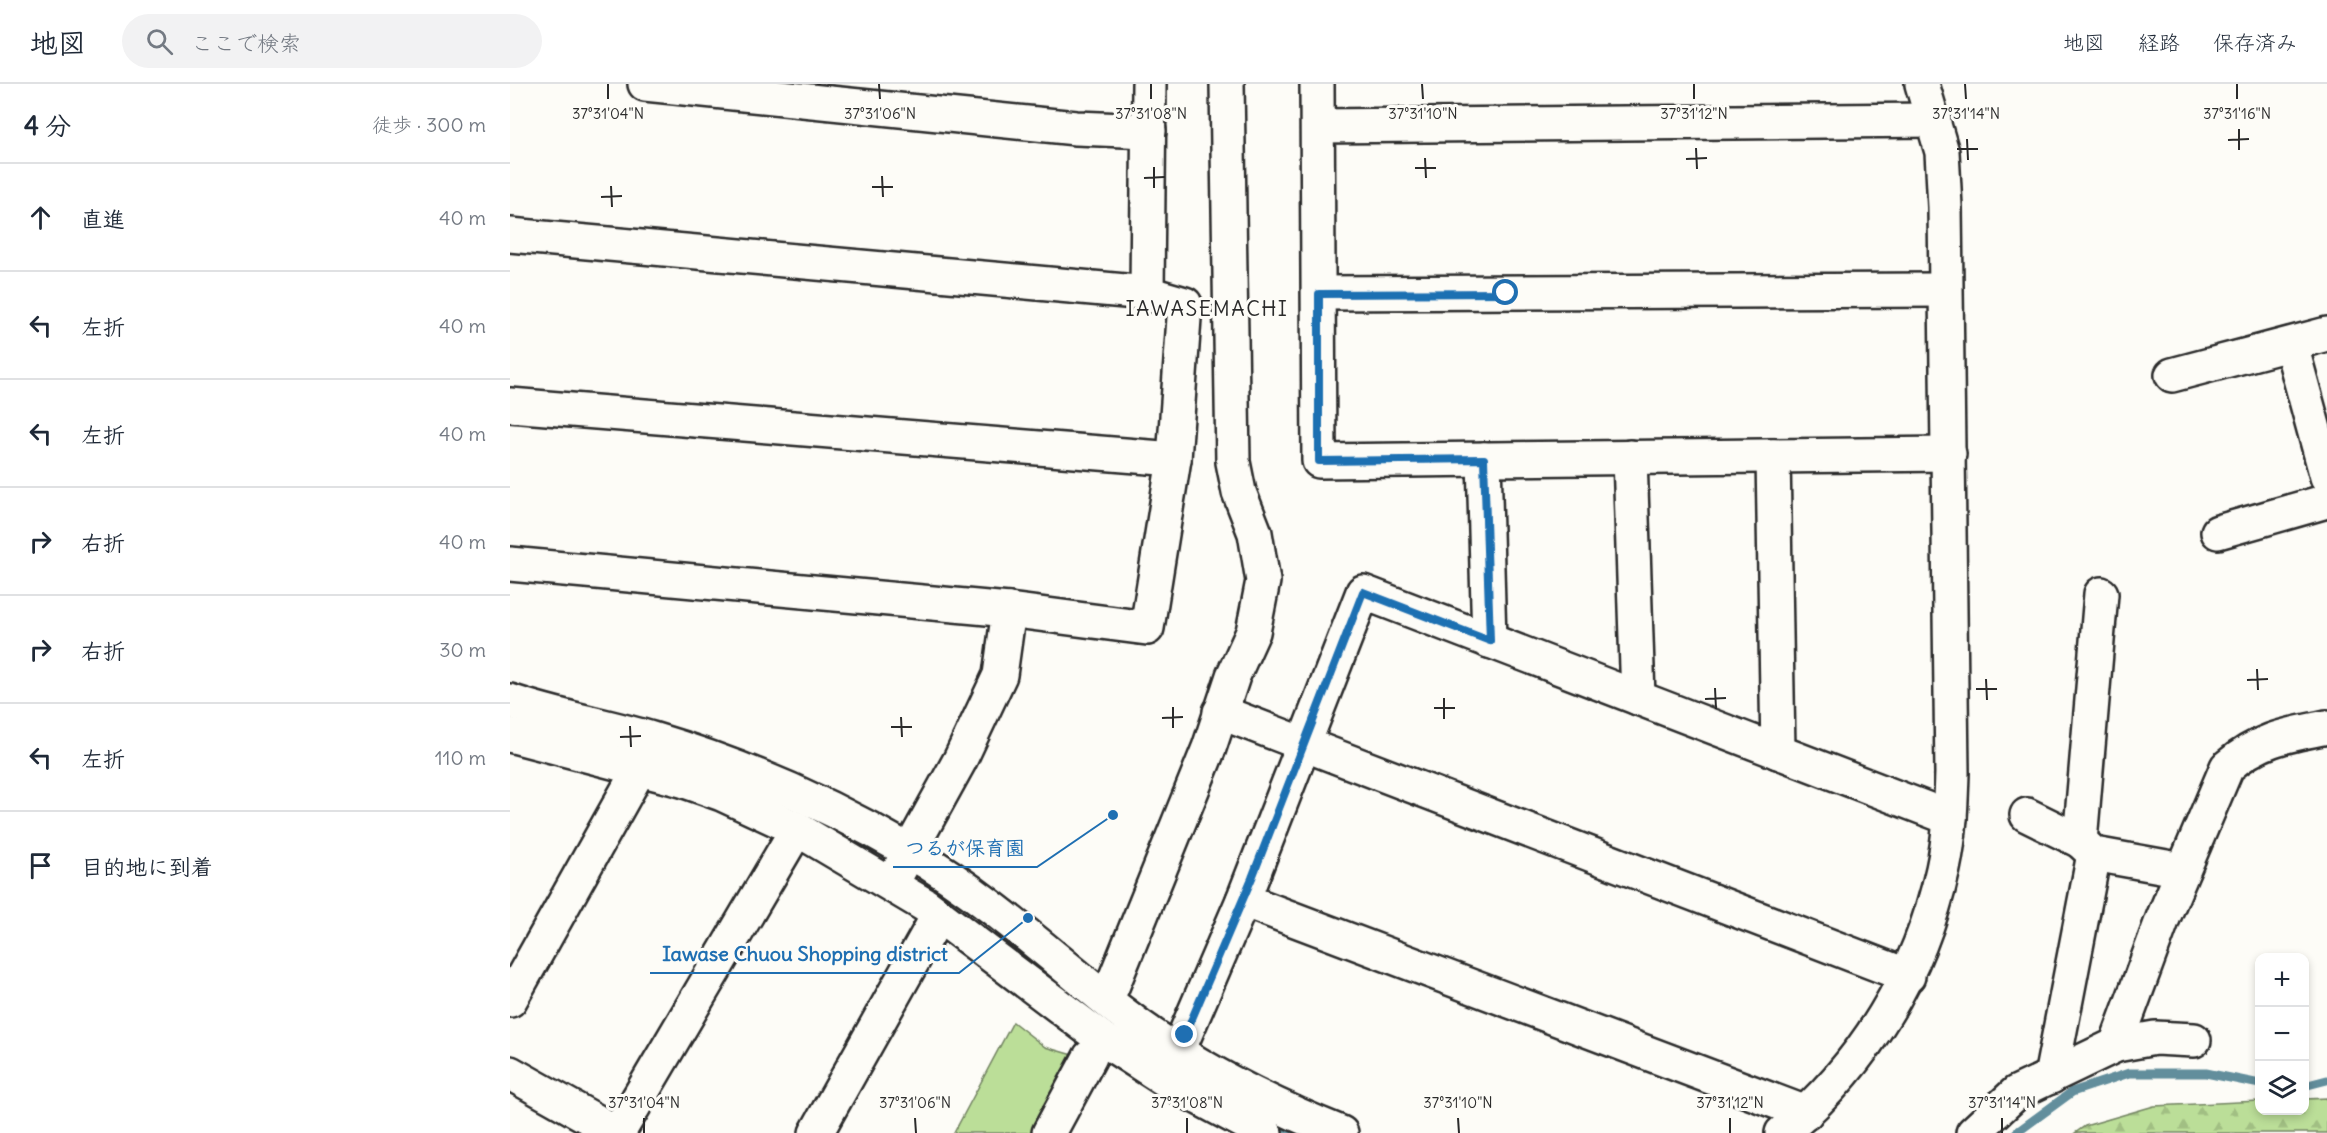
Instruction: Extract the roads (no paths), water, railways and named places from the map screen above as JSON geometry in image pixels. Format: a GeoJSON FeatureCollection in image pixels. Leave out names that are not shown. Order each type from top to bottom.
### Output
{"type":"FeatureCollection","features":[{"type":"Feature","properties":{"kind":"street"},"geometry":{"type":"LineString","coordinates":[[645,84],[1076,128],[1149,131]]}},
{"type":"Feature","properties":{"kind":"street"},"geometry":{"type":"LineString","coordinates":[[1147,293],[1149,84]]}},
{"type":"Feature","properties":{"kind":"street"},"geometry":{"type":"LineString","coordinates":[[1113,987],[1253,632],[1263,581],[1256,533],[1239,492],[1233,462],[1227,84]]}},
{"type":"Feature","properties":{"kind":"street"},"geometry":{"type":"LineString","coordinates":[[1317,84],[1319,461],[1949,454]]}},
{"type":"Feature","properties":{"kind":"street"},"geometry":{"type":"LineString","coordinates":[[1243,900],[1794,1123],[1863,1049],[1908,976],[1944,868],[1950,818],[1952,773],[1949,454],[1944,290],[1946,207],[1942,152],[1923,84]]}},
{"type":"Feature","properties":{"kind":"street"},"geometry":{"type":"LineString","coordinates":[[1318,126],[1934,120]]}},
{"type":"Feature","properties":{"kind":"street"},"geometry":{"type":"LineString","coordinates":[[510,235],[1147,293],[1185,304],[1174,459],[1147,628],[1009,610],[510,564]]}},
{"type":"Feature","properties":{"kind":"street"},"geometry":{"type":"LineString","coordinates":[[1319,294],[1944,290]]}},
{"type":"Feature","properties":{"kind":"street"},"geometry":{"type":"LineString","coordinates":[[2172,375],[2327,334]]}},
{"type":"Feature","properties":{"kind":"street"},"geometry":{"type":"LineString","coordinates":[[2291,345],[2327,477]]}},
{"type":"Feature","properties":{"kind":"street"},"geometry":{"type":"LineString","coordinates":[[510,405],[1174,459]]}},
{"type":"Feature","properties":{"kind":"street"},"geometry":{"type":"LineString","coordinates":[[1773,456],[1778,752]]}},
{"type":"Feature","properties":{"kind":"street"},"geometry":{"type":"LineString","coordinates":[[1630,457],[1638,698]]}},
{"type":"Feature","properties":{"kind":"street"},"geometry":{"type":"LineString","coordinates":[[1484,459],[1490,641]]}},
{"type":"Feature","properties":{"kind":"street"},"geometry":{"type":"LineString","coordinates":[[2218,532],[2327,501]]}},
{"type":"Feature","properties":{"kind":"street"},"geometry":{"type":"LineString","coordinates":[[1178,1051],[1306,745],[1363,592],[1950,818]]}},
{"type":"Feature","properties":{"kind":"street"},"geometry":{"type":"LineString","coordinates":[[2051,1077],[2087,847],[2101,594]]}},
{"type":"Feature","properties":{"kind":"street"},"geometry":{"type":"LineString","coordinates":[[892,883],[960,760],[1000,675],[1009,610]]}},
{"type":"Feature","properties":{"kind":"street"},"geometry":{"type":"LineString","coordinates":[[510,701],[653,739],[772,780],[909,851],[959,883],[1119,1010],[1178,1051],[1238,1085],[1341,1133]]}},
{"type":"Feature","properties":{"kind":"street"},"geometry":{"type":"LineString","coordinates":[[1220,712],[1908,976]]}},
{"type":"Feature","properties":{"kind":"street"},"geometry":{"type":"LineString","coordinates":[[2116,1045],[2183,870],[2227,767],[2242,754],[2271,738],[2327,727]]}},
{"type":"Feature","properties":{"kind":"street"},"geometry":{"type":"LineString","coordinates":[[510,735],[640,768],[722,794],[797,829],[892,883],[1101,1038],[1178,1087],[1265,1133]]}},
{"type":"Feature","properties":{"kind":"street"},"geometry":{"type":"LineString","coordinates":[[510,1000],[640,768]]}},
{"type":"Feature","properties":{"kind":"street"},"geometry":{"type":"LineString","coordinates":[[2027,815],[2087,847],[2183,870]]}},
{"type":"Feature","properties":{"kind":"street"},"geometry":{"type":"LineString","coordinates":[[510,1073],[618,1133],[797,829]]}},
{"type":"Feature","properties":{"kind":"street"},"geometry":{"type":"LineString","coordinates":[[816,1133],[938,916]]}},
{"type":"Feature","properties":{"kind":"street"},"geometry":{"type":"LineString","coordinates":[[1972,1133],[2016,1093],[2116,1045],[2155,1038],[2194,1040]]}},
{"type":"Feature","properties":{"kind":"street"},"geometry":{"type":"LineString","coordinates":[[1048,1133],[1090,1057]]}},
{"type":"Feature","properties":{"kind":"waterway"},"geometry":{"type":"LineString","coordinates":[[812,819],[873,852]]}},
{"type":"Feature","properties":{"kind":"waterway"},"geometry":{"type":"LineString","coordinates":[[2016,1133],[2072,1092],[2129,1073],[2206,1073],[2255,1083]]}},
{"type":"Feature","properties":{"kind":"waterway"},"geometry":{"type":"LineString","coordinates":[[2309,1085],[2327,1080]]}},
{"type":"Feature","properties":{"kind":"waterway"},"geometry":{"type":"LineString","coordinates":[[1270,1121],[1299,1133]]}},
{"type":"Feature","properties":{"kind":"place","name":"つるが保育園"},"geometry":{"type":"Point","coordinates":[1113,815]}},
{"type":"Feature","properties":{"kind":"place","name":"Iawase Chuou Shopping district"},"geometry":{"type":"Point","coordinates":[1028,918]}},
{"type":"Feature","properties":{"kind":"district","name":"IAWASEMACHI"},"geometry":{"type":"Point","coordinates":[1207,309]}}]}
